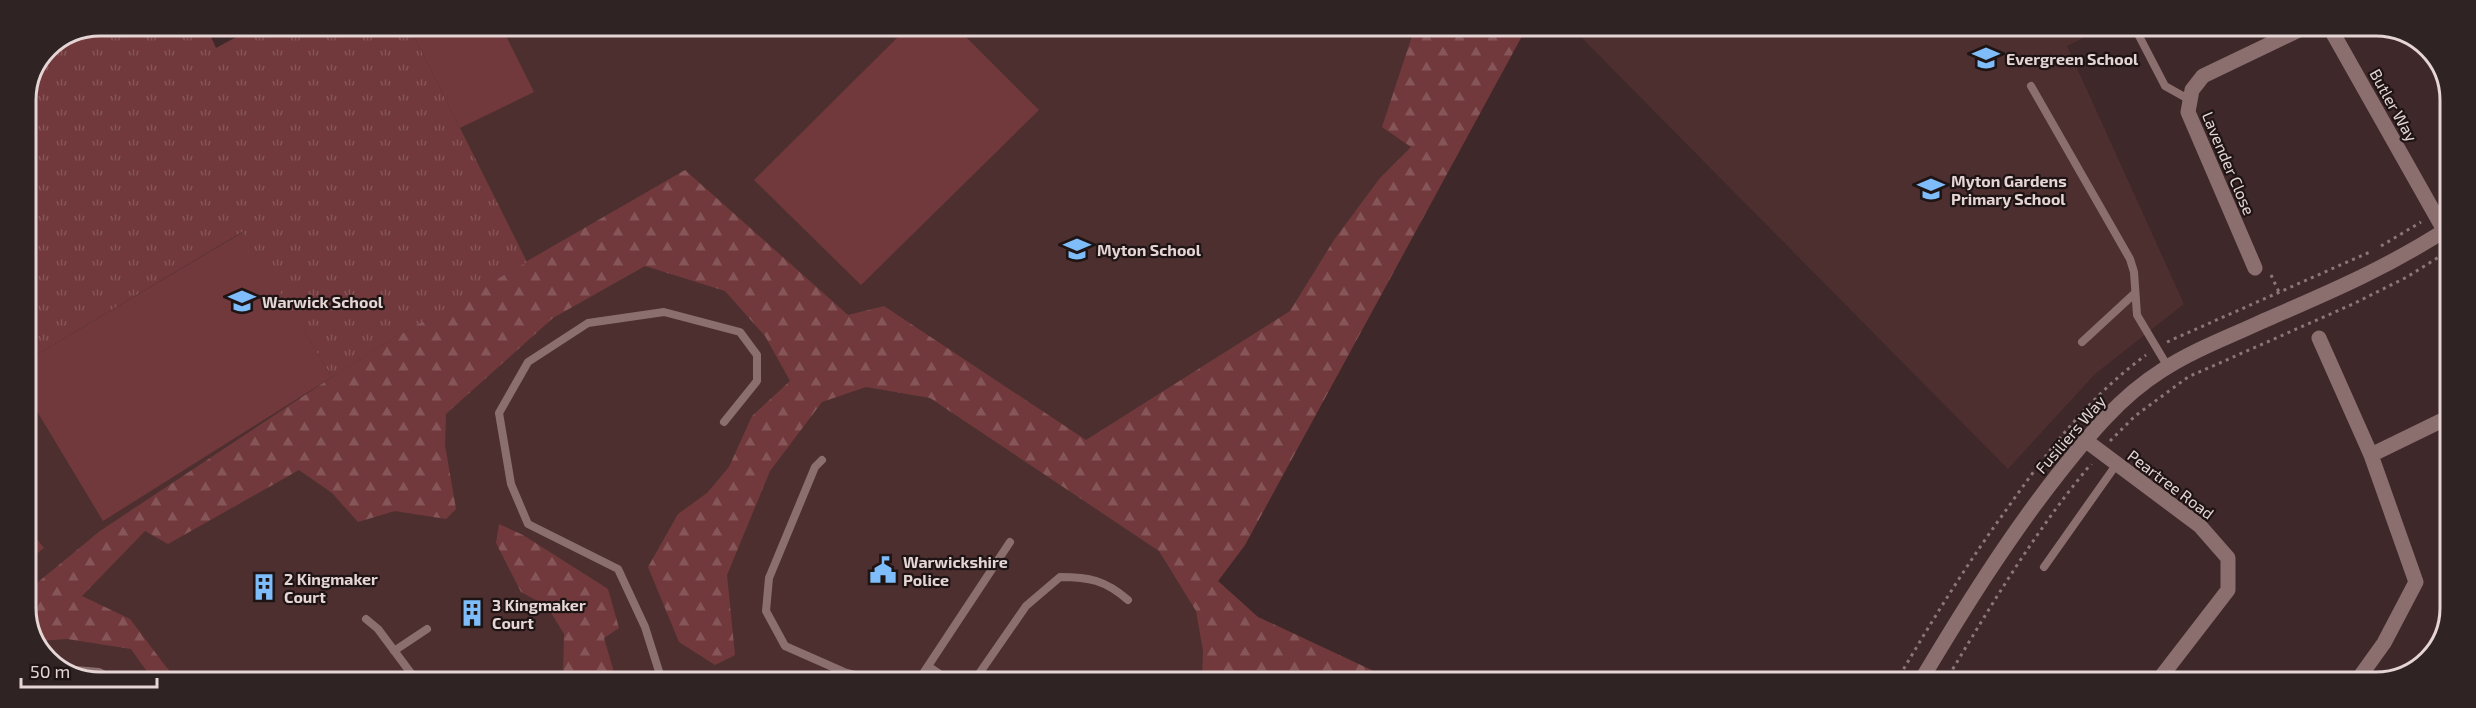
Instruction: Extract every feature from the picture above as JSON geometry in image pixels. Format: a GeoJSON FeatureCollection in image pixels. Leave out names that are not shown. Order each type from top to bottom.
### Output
{"type":"FeatureCollection","features":[{"type":"Feature","properties":{"kind":"street","name":"Lavender Close"},"geometry":{"type":"LineString","coordinates":[[2255,268],[2188,112],[2192,90],[2203,76],[2286,36]]}},
{"type":"Feature","properties":{"kind":"street","name":"Butler Way"},"geometry":{"type":"LineString","coordinates":[[2335,36],[2440,216]]}},
{"type":"Feature","properties":{"kind":"street","name":"Fusiliers Way"},"geometry":{"type":"LineString","coordinates":[[1926,672],[1995,561],[2040,497],[2102,420],[2124,400],[2168,367],[2208,346],[2380,270],[2440,232]]}},
{"type":"Feature","properties":{"kind":"street"},"geometry":{"type":"LineString","coordinates":[[2319,338],[2371,455],[2416,582],[2384,643],[2363,672]]}},
{"type":"Feature","properties":{"kind":"street"},"geometry":{"type":"LineString","coordinates":[[2371,455],[2440,421]]}},
{"type":"Feature","properties":{"kind":"street","name":"Peartree Road"},"geometry":{"type":"LineString","coordinates":[[2085,440],[2200,526],[2228,558],[2228,590],[2165,672]]}},
{"type":"Feature","properties":{"kind":"lane"},"geometry":{"type":"LineString","coordinates":[[2139,36],[2165,86],[2190,100]]}},
{"type":"Feature","properties":{"kind":"lane"},"geometry":{"type":"LineString","coordinates":[[2031,86],[2130,259],[2134,272],[2137,315],[2168,367]]}},
{"type":"Feature","properties":{"kind":"lane"},"geometry":{"type":"LineString","coordinates":[[2082,342],[2134,294]]}},
{"type":"Feature","properties":{"kind":"lane"},"geometry":{"type":"LineString","coordinates":[[659,672],[645,627],[618,569],[528,525],[511,484],[499,413],[528,362],[588,323],[664,312],[740,332],[757,355],[757,381],[724,422]]}},
{"type":"Feature","properties":{"kind":"lane"},"geometry":{"type":"LineString","coordinates":[[822,460],[815,467],[769,578],[766,611],[785,646],[844,672]]}},
{"type":"Feature","properties":{"kind":"lane"},"geometry":{"type":"LineString","coordinates":[[2044,567],[2116,465]]}},
{"type":"Feature","properties":{"kind":"lane"},"geometry":{"type":"LineString","coordinates":[[924,672],[1010,542]]}},
{"type":"Feature","properties":{"kind":"lane"},"geometry":{"type":"LineString","coordinates":[[980,672],[1026,606],[1060,577],[1098,580],[1115,589],[1128,600]]}},
{"type":"Feature","properties":{"kind":"lane"},"geometry":{"type":"LineString","coordinates":[[366,620],[378,630],[410,672]]}},
{"type":"Feature","properties":{"kind":"lane"},"geometry":{"type":"LineString","coordinates":[[394,651],[427,629]]}},
{"type":"Feature","properties":{"kind":"lane"},"geometry":{"type":"LineString","coordinates":[[928,666],[937,672]]}},
{"type":"Feature","properties":{"kind":"path"},"geometry":{"type":"LineString","coordinates":[[2106,446],[2135,416],[2188,377],[2353,304],[2414,273],[2440,256]]}},
{"type":"Feature","properties":{"kind":"path"},"geometry":{"type":"LineString","coordinates":[[1951,672],[1993,602],[2046,524],[2096,459]]}},
{"type":"Feature","properties":{"kind":"shaded area"},"geometry":{"type":"Polygon","coordinates":[[[100,36],[211,36],[216,48],[238,36],[1522,36],[1245,545],[1218,581],[1258,617],[1376,672],[100,672],[75,667],[64,661],[49,647],[41,633],[36,613],[36,100],[41,75],[47,64],[64,47],[87,37],[100,36]]]}},
{"type":"Feature","properties":{"kind":"shaded area","name":"Myton Gardens Primary School"},"geometry":{"type":"Polygon","coordinates":[[[1580,36],[2088,36],[2067,46],[2184,304],[2095,374],[2008,469],[1580,36]]]}},
{"type":"Feature","properties":{"kind":"green space"},"geometry":{"type":"Polygon","coordinates":[[[100,36],[211,36],[216,48],[238,36],[414,36],[527,262],[392,339],[332,377],[242,232],[36,355],[36,100],[41,75],[55,55],[75,41],[100,36]]]}},
{"type":"Feature","properties":{"kind":"green space"},"geometry":{"type":"Polygon","coordinates":[[[414,36],[506,36],[534,92],[460,128],[414,36]]]}},
{"type":"Feature","properties":{"kind":"green space"},"geometry":{"type":"Polygon","coordinates":[[[899,36],[965,36],[1039,110],[861,285],[754,180],[899,36]]]}},
{"type":"Feature","properties":{"kind":"green space"},"geometry":{"type":"Polygon","coordinates":[[[1412,36],[1522,36],[1245,545],[1218,581],[1258,617],[1376,672],[1202,672],[1203,651],[1196,611],[1159,551],[930,398],[866,387],[822,402],[770,471],[727,575],[735,655],[715,665],[679,642],[648,567],[678,514],[707,493],[729,467],[752,416],[790,381],[765,336],[725,291],[645,266],[553,318],[446,414],[445,445],[456,509],[446,519],[395,511],[358,522],[332,493],[299,470],[168,544],[145,531],[82,596],[130,619],[170,672],[147,672],[131,649],[67,639],[45,640],[41,633],[36,613],[36,584],[100,531],[392,339],[685,170],[848,315],[884,306],[1086,440],[1290,311],[1334,240],[1380,178],[1411,147],[1382,127],[1412,36]]]}},
{"type":"Feature","properties":{"kind":"green space"},"geometry":{"type":"Polygon","coordinates":[[[243,232],[332,377],[103,521],[36,410],[36,355],[243,232]]]}},
{"type":"Feature","properties":{"kind":"green space"},"geometry":{"type":"Polygon","coordinates":[[[499,524],[523,535],[608,589],[619,628],[604,638],[613,672],[563,672],[564,634],[547,606],[521,592],[496,543],[499,524]]]}},
{"type":"Feature","properties":{"kind":"green space"},"geometry":{"type":"Polygon","coordinates":[[[36,538],[44,548],[36,554],[36,538]]]}},
{"type":"Feature","properties":{"kind":"place","name":"Evergreen School"},"geometry":{"type":"Point","coordinates":[1986,58]}},
{"type":"Feature","properties":{"kind":"place","name":"Myton Gardens Primary School"},"geometry":{"type":"Point","coordinates":[1931,189]}},
{"type":"Feature","properties":{"kind":"place","name":"Myton School"},"geometry":{"type":"Point","coordinates":[1077,249]}},
{"type":"Feature","properties":{"kind":"place","name":"Warwick School"},"geometry":{"type":"Point","coordinates":[242,301]}},
{"type":"Feature","properties":{"kind":"place","name":"Warwickshire Police"},"geometry":{"type":"Point","coordinates":[883,570]}},
{"type":"Feature","properties":{"kind":"place","name":"2 Kingmaker Court"},"geometry":{"type":"Point","coordinates":[264,587]}},
{"type":"Feature","properties":{"kind":"place","name":"3 Kingmaker Court"},"geometry":{"type":"Point","coordinates":[472,613]}}]}
